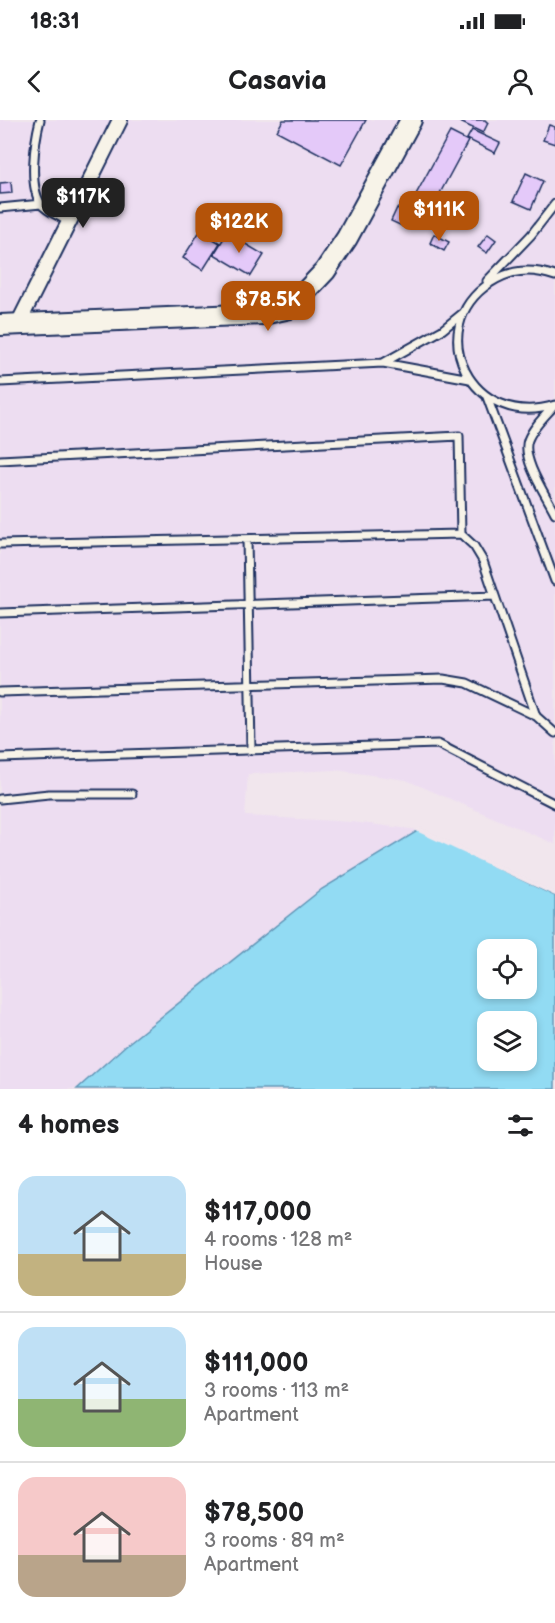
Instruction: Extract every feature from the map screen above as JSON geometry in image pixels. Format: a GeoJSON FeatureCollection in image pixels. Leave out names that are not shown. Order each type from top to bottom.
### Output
{"type":"FeatureCollection","features":[{"type":"Feature","properties":{"kind":"main road"},"geometry":{"type":"LineString","coordinates":[[9,324],[263,314],[290,308],[314,284],[347,238],[411,120]]}},
{"type":"Feature","properties":{"kind":"street"},"geometry":{"type":"LineString","coordinates":[[9,324],[69,222],[120,120]]}},
{"type":"Feature","properties":{"kind":"lane"},"geometry":{"type":"LineString","coordinates":[[40,120],[34,143],[36,189],[41,204]]}},
{"type":"Feature","properties":{"kind":"lane"},"geometry":{"type":"LineString","coordinates":[[0,208],[41,204],[69,222]]}},
{"type":"Feature","properties":{"kind":"lane"},"geometry":{"type":"LineString","coordinates":[[383,363],[442,330],[463,313],[480,289],[531,236],[555,204]]}},
{"type":"Feature","properties":{"kind":"lane"},"geometry":{"type":"LineString","coordinates":[[480,289],[498,277],[519,271],[541,271],[555,276]]}},
{"type":"Feature","properties":{"kind":"lane"},"geometry":{"type":"LineString","coordinates":[[463,313],[458,333],[459,354],[470,379],[487,397],[514,409],[534,410],[554,405]]}},
{"type":"Feature","properties":{"kind":"lane"},"geometry":{"type":"LineString","coordinates":[[0,382],[383,363],[470,379]]}},
{"type":"Feature","properties":{"kind":"lane"},"geometry":{"type":"LineString","coordinates":[[487,397],[555,581]]}},
{"type":"Feature","properties":{"kind":"lane"},"geometry":{"type":"LineString","coordinates":[[554,405],[532,432],[526,450],[532,469],[555,513]]}},
{"type":"Feature","properties":{"kind":"lane"},"geometry":{"type":"LineString","coordinates":[[0,460],[459,436],[461,534]]}},
{"type":"Feature","properties":{"kind":"lane"},"geometry":{"type":"LineString","coordinates":[[0,544],[461,534],[474,546],[483,561],[536,716]]}},
{"type":"Feature","properties":{"kind":"lane"},"geometry":{"type":"LineString","coordinates":[[247,539],[251,749]]}},
{"type":"Feature","properties":{"kind":"lane"},"geometry":{"type":"LineString","coordinates":[[0,613],[495,596]]}},
{"type":"Feature","properties":{"kind":"lane"},"geometry":{"type":"LineString","coordinates":[[0,692],[443,679],[467,682],[536,716],[555,733]]}},
{"type":"Feature","properties":{"kind":"lane"},"geometry":{"type":"LineString","coordinates":[[0,758],[438,744],[555,804]]}},
{"type":"Feature","properties":{"kind":"lane"},"geometry":{"type":"LineString","coordinates":[[0,799],[49,794],[132,794]]}},
{"type":"Feature","properties":{"kind":"shaded area"},"geometry":{"type":"Polygon","coordinates":[[[0,120],[555,120],[555,844],[406,780],[336,770],[248,774],[245,816],[353,822],[419,830],[322,889],[126,1045],[77,1089],[0,1089],[0,120]]]}},
{"type":"Feature","properties":{"kind":"water"},"geometry":{"type":"Polygon","coordinates":[[[419,830],[555,896],[555,1089],[77,1089],[126,1045],[322,889],[419,830]]]}},
{"type":"Feature","properties":{"kind":"pier"},"geometry":{"type":"Polygon","coordinates":[[[420,828],[555,893],[555,896],[414,830],[420,828]]]}},
{"type":"Feature","properties":{"kind":"building"},"geometry":{"type":"Polygon","coordinates":[[[283,120],[366,120],[341,165],[277,131],[283,120]]]}},
{"type":"Feature","properties":{"kind":"building"},"geometry":{"type":"Polygon","coordinates":[[[456,120],[485,120],[488,123],[483,133],[456,120]]]}},
{"type":"Feature","properties":{"kind":"building"},"geometry":{"type":"Polygon","coordinates":[[[549,125],[555,127],[555,144],[543,140],[549,125]]]}},
{"type":"Feature","properties":{"kind":"building"},"geometry":{"type":"Polygon","coordinates":[[[472,130],[500,143],[495,153],[467,139],[472,130]]]}},
{"type":"Feature","properties":{"kind":"building"},"geometry":{"type":"Polygon","coordinates":[[[450,132],[468,141],[432,208],[414,198],[450,132]]]}},
{"type":"Feature","properties":{"kind":"building"},"geometry":{"type":"Polygon","coordinates":[[[526,173],[543,181],[531,209],[513,201],[526,173]]]}},
{"type":"Feature","properties":{"kind":"building"},"geometry":{"type":"Polygon","coordinates":[[[11,182],[12,193],[0,194],[0,183],[11,182]]]}},
{"type":"Feature","properties":{"kind":"building"},"geometry":{"type":"Polygon","coordinates":[[[397,208],[408,214],[402,226],[391,221],[397,208]]]}},
{"type":"Feature","properties":{"kind":"building"},"geometry":{"type":"Polygon","coordinates":[[[224,216],[232,226],[219,235],[212,225],[224,216]]]}},
{"type":"Feature","properties":{"kind":"building"},"geometry":{"type":"Polygon","coordinates":[[[200,231],[220,243],[203,270],[183,258],[200,231]]]}},
{"type":"Feature","properties":{"kind":"building"},"geometry":{"type":"Polygon","coordinates":[[[227,233],[264,255],[251,276],[214,254],[227,233]]]}},
{"type":"Feature","properties":{"kind":"building"},"geometry":{"type":"Polygon","coordinates":[[[434,234],[449,242],[444,251],[430,243],[434,234]]]}},
{"type":"Feature","properties":{"kind":"building"},"geometry":{"type":"Polygon","coordinates":[[[488,234],[496,240],[487,253],[478,247],[488,234]]]}}]}
